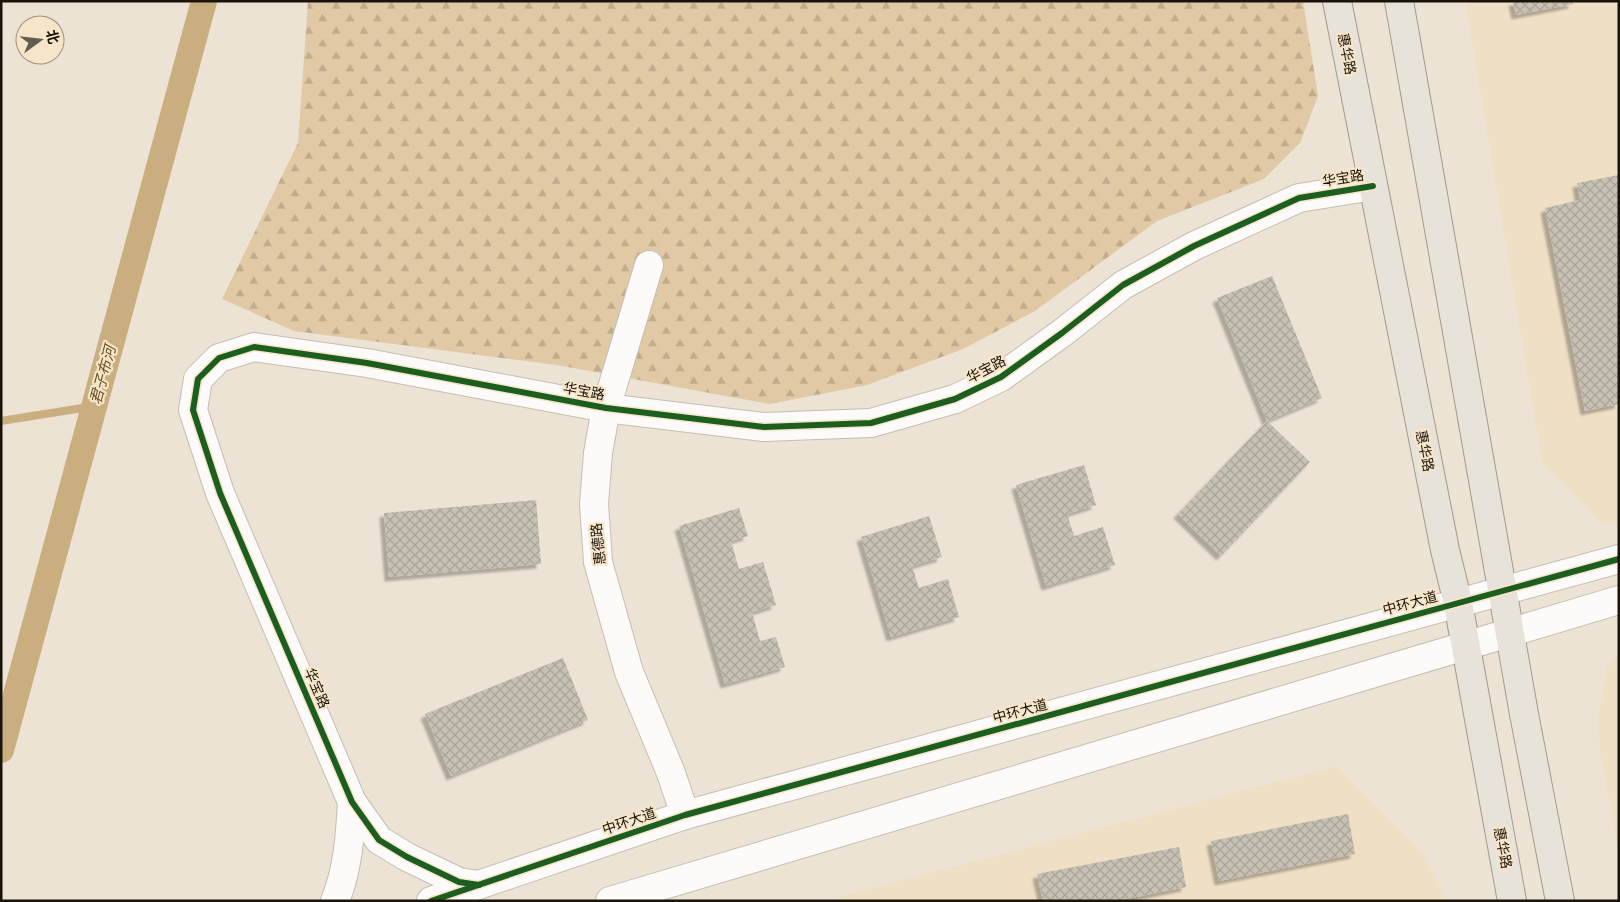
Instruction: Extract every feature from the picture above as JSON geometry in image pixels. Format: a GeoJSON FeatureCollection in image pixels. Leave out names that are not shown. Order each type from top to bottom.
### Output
{"type":"FeatureCollection","features":[{"type":"Feature","properties":{"kind":"main road","name":"惠华路"},"geometry":{"type":"LineString","coordinates":[[1337,1],[1445,550],[1458,603],[1512,901]]}},
{"type":"Feature","properties":{"kind":"main road"},"geometry":{"type":"LineString","coordinates":[[1399,1],[1502,591],[1560,901]]}},
{"type":"Feature","properties":{"kind":"street","name":"华宝路"},"geometry":{"type":"LineString","coordinates":[[352,802],[220,493],[193,410],[198,379],[219,358],[254,347],[367,363],[606,408],[764,427],[872,423],[955,399],[1001,377],[1062,333],[1122,285],[1194,246],[1299,198],[1373,186]]}},
{"type":"Feature","properties":{"kind":"street","name":"惠德路"},"geometry":{"type":"LineString","coordinates":[[649,265],[606,408],[598,453],[594,504],[598,562],[629,672],[671,773],[685,815]]}},
{"type":"Feature","properties":{"kind":"street","name":"中环大道"},"geometry":{"type":"LineString","coordinates":[[431,901],[685,815],[1619,559]]}},
{"type":"Feature","properties":{"kind":"street"},"geometry":{"type":"LineString","coordinates":[[610,901],[1619,600]]}},
{"type":"Feature","properties":{"kind":"street"},"geometry":{"type":"LineString","coordinates":[[352,802],[379,840],[407,857],[460,882],[479,885]]}},
{"type":"Feature","properties":{"kind":"street"},"geometry":{"type":"LineString","coordinates":[[336,901],[349,854],[352,802]]}},
{"type":"Feature","properties":{"kind":"shaded area"},"geometry":{"type":"Polygon","coordinates":[[[1465,1],[1619,1],[1619,525],[1601,523],[1542,462],[1465,1]]]}},
{"type":"Feature","properties":{"kind":"shaded area"},"geometry":{"type":"Polygon","coordinates":[[[1619,653],[1619,852],[1600,751],[1598,717],[1607,667],[1619,653]]]}},
{"type":"Feature","properties":{"kind":"shaded area"},"geometry":{"type":"Polygon","coordinates":[[[1337,766],[1422,852],[1448,901],[824,901],[1337,766]]]}},
{"type":"Feature","properties":{"kind":"green space"},"geometry":{"type":"Polygon","coordinates":[[[308,1],[1303,1],[1318,96],[1300,143],[1264,179],[1157,221],[1035,311],[963,349],[867,385],[770,404],[557,365],[294,331],[222,299],[298,143],[308,1]]]}},
{"type":"Feature","properties":{"kind":"building"},"geometry":{"type":"Polygon","coordinates":[[[1513,1],[1572,1],[1573,4],[1516,15],[1513,1]]]}},
{"type":"Feature","properties":{"kind":"building"},"geometry":{"type":"Polygon","coordinates":[[[1619,175],[1619,404],[1585,411],[1545,208],[1580,200],[1577,183],[1619,175]]]}},
{"type":"Feature","properties":{"kind":"building"},"geometry":{"type":"Polygon","coordinates":[[[1272,276],[1322,398],[1267,421],[1217,298],[1272,276]]]}},
{"type":"Feature","properties":{"kind":"building"},"geometry":{"type":"Polygon","coordinates":[[[1267,421],[1310,462],[1221,556],[1178,514],[1267,421]]]}},
{"type":"Feature","properties":{"kind":"building"},"geometry":{"type":"Polygon","coordinates":[[[1084,465],[1096,505],[1067,514],[1074,536],[1103,527],[1115,565],[1046,586],[1016,485],[1084,465]]]}},
{"type":"Feature","properties":{"kind":"building"},"geometry":{"type":"Polygon","coordinates":[[[536,500],[541,564],[389,577],[384,513],[536,500]]]}},
{"type":"Feature","properties":{"kind":"building"},"geometry":{"type":"Polygon","coordinates":[[[739,508],[748,536],[731,541],[739,569],[763,562],[776,605],[752,612],[760,641],[776,637],[785,667],[725,684],[679,526],[739,508]]]}},
{"type":"Feature","properties":{"kind":"building"},"geometry":{"type":"Polygon","coordinates":[[[929,516],[942,557],[912,566],[919,588],[948,579],[959,617],[891,637],[861,537],[929,516]]]}},
{"type":"Feature","properties":{"kind":"building"},"geometry":{"type":"Polygon","coordinates":[[[563,658],[588,720],[451,776],[425,714],[563,658]]]}},
{"type":"Feature","properties":{"kind":"building"},"geometry":{"type":"Polygon","coordinates":[[[1348,814],[1355,854],[1219,881],[1211,841],[1348,814]]]}},
{"type":"Feature","properties":{"kind":"building"},"geometry":{"type":"Polygon","coordinates":[[[1179,847],[1186,887],[1116,901],[1043,901],[1037,874],[1179,847]]]}},
{"type":"Feature","properties":{"kind":"waterway","name":"君子布河"},"geometry":{"type":"LineString","coordinates":[[1,750],[204,1]]}},
{"type":"Feature","properties":{"kind":"waterway"},"geometry":{"type":"LineString","coordinates":[[1,421],[95,406]]}},
{"type":"Feature","properties":{"kind":"cycle path"},"geometry":{"type":"LineString","coordinates":[[479,885],[459,882],[407,857],[379,840],[352,802],[220,493],[193,410],[198,379],[219,358],[254,347],[367,363],[606,408],[764,427],[871,423],[955,399],[1001,377],[1062,333],[1123,285],[1194,246],[1299,198],[1373,186]]}},
{"type":"Feature","properties":{"kind":"cycle path"},"geometry":{"type":"LineString","coordinates":[[431,901],[685,815],[1619,559]]}}]}
